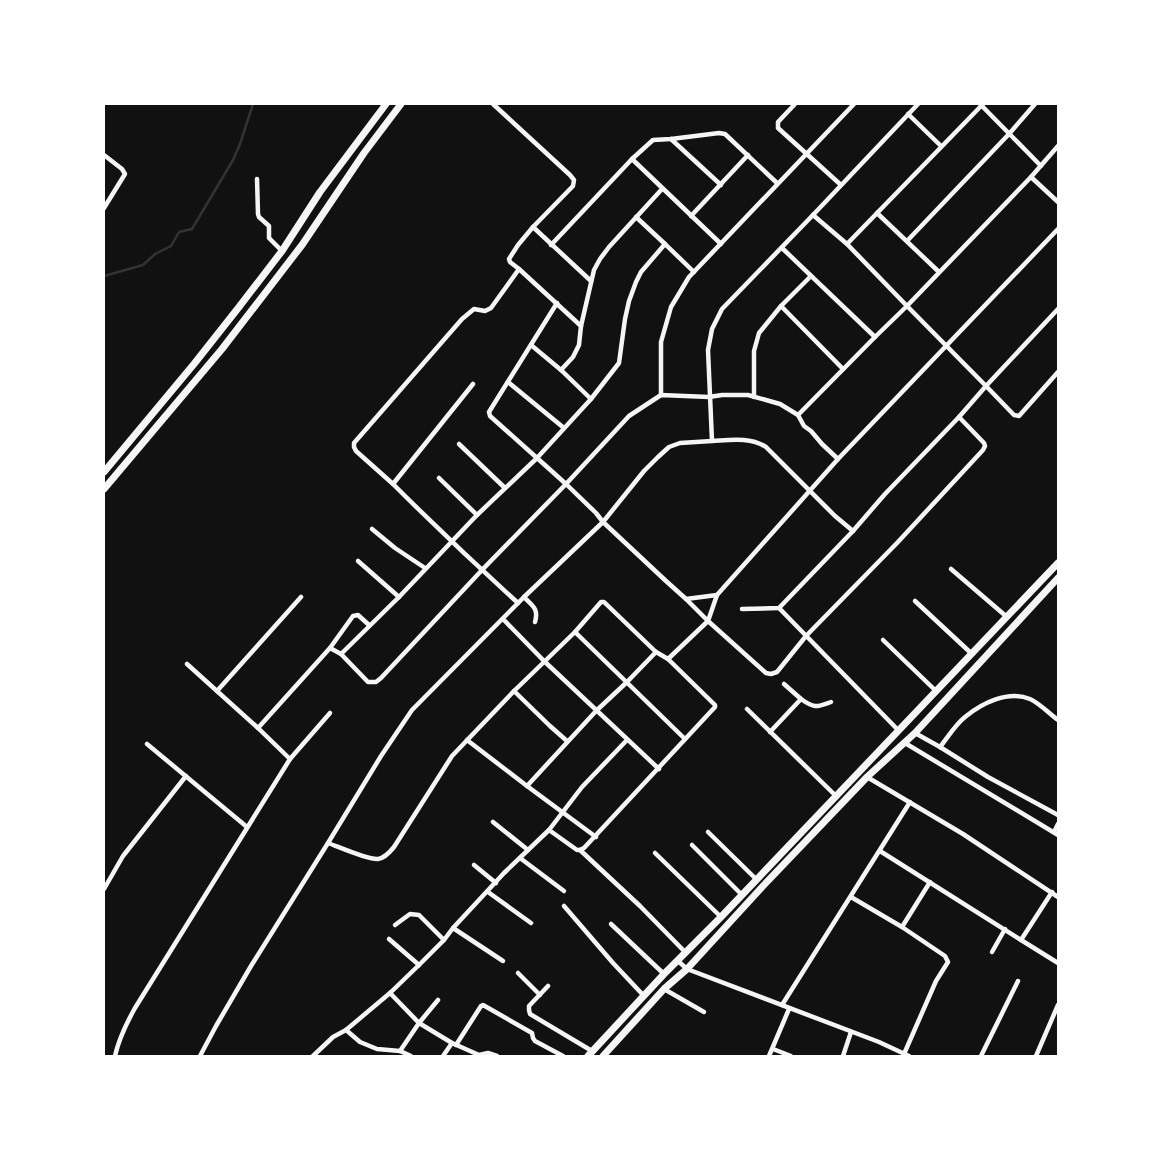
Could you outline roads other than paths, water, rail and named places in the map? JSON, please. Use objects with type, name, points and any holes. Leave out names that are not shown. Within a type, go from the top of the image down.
[{"type":"main road","points":[[104,472],[194,364],[282,251],[320,192],[386,104]]},
{"type":"main road","points":[[104,489],[222,349],[302,245],[364,153],[401,104]]},
{"type":"main road","points":[[374,120],[384,128]]},
{"type":"main road","points":[[354,146],[364,153]]},
{"type":"main road","points":[[590,1054],[664,974],[721,917],[1058,563]]},
{"type":"main road","points":[[603,1056],[664,988],[687,969],[867,777],[915,733],[1058,578]]},
{"type":"main road","points":[[806,827],[813,834]]},
{"type":"street","points":[[493,104],[574,180],[573,186],[533,227],[509,258],[510,262],[581,326]]},
{"type":"street","points":[[795,104],[778,122],[778,127],[841,185]]},
{"type":"street","points":[[661,395],[661,342],[671,307],[689,277],[854,104]]},
{"type":"street","points":[[712,441],[708,350],[712,329],[722,309],[918,104]]},
{"type":"street","points":[[847,244],[982,104],[1041,166]]},
{"type":"street","points":[[907,241],[1035,104]]},
{"type":"street","points":[[908,114],[941,146]]},
{"type":"street","points":[[551,245],[632,159],[653,140],[725,134],[777,183]]},
{"type":"street","points":[[671,139],[721,185]]},
{"type":"street","points":[[798,415],[1031,177],[1058,146]]},
{"type":"street","points":[[104,155],[122,169],[125,174],[104,208]]},
{"type":"street","points":[[691,216],[748,155]]},
{"type":"street","points":[[632,159],[720,244]]},
{"type":"street","points":[[1031,177],[1058,202]]},
{"type":"street","points":[[257,179],[259,217],[269,226],[269,238],[282,251]]},
{"type":"street","points":[[561,370],[573,357],[579,345],[581,326],[591,282],[594,270],[600,259],[662,188]]},
{"type":"street","points":[[877,213],[939,272]]},
{"type":"street","points":[[813,215],[847,244],[1014,415],[1019,416],[1058,372]]},
{"type":"street","points":[[636,217],[694,272]]},
{"type":"street","points":[[533,227],[591,282]]},
{"type":"street","points":[[668,659],[708,621],[718,595],[838,459],[1058,228]]},
{"type":"street","points":[[341,654],[477,515],[538,458],[591,399],[619,363],[625,320],[636,282],[641,272],[664,244]]},
{"type":"street","points":[[782,248],[875,337]]},
{"type":"street","points":[[518,602],[356,451],[354,443],[462,319],[474,309],[485,311],[490,308],[519,269]]},
{"type":"street","points":[[754,397],[754,351],[759,333],[781,306],[812,276]]},
{"type":"street","points":[[557,303],[489,412],[490,416],[566,484],[666,582],[766,673],[777,672],[806,636],[890,550],[983,450],[984,443],[959,417]]},
{"type":"street","points":[[781,306],[843,369]]},
{"type":"street","points":[[742,609],[779,608],[1058,309]]},
{"type":"street","points":[[531,344],[591,399]]},
{"type":"street","points":[[508,382],[564,428]]},
{"type":"street","points":[[393,484],[473,384]]},
{"type":"street","points":[[330,648],[341,654],[368,682],[376,682],[629,416],[661,395],[709,397],[748,395],[780,404],[798,415],[804,426],[838,459]]},
{"type":"street","points":[[200,1056],[251,966],[381,756],[412,710],[518,602],[603,522],[644,470],[669,447],[680,443],[712,441],[747,440],[758,442],[766,447],[852,531]]},
{"type":"street","points":[[459,444],[505,488]]},
{"type":"street","points":[[439,478],[477,515]]},
{"type":"street","points":[[372,529],[395,548],[426,568]]},
{"type":"street","points":[[358,561],[398,597]]},
{"type":"street","points":[[951,569],[1007,617]]},
{"type":"street","points":[[686,599],[718,595]]},
{"type":"street","points":[[217,691],[301,597]]},
{"type":"street","points":[[524,597],[537,613],[535,622]]},
{"type":"street","points":[[915,601],[972,654]]},
{"type":"street","points":[[328,843],[371,858],[381,858],[388,854],[394,848],[452,756],[514,691],[575,632],[601,602],[604,602],[656,652],[668,659],[715,705],[715,709],[685,739],[596,837],[580,850]]},
{"type":"street","points":[[779,608],[899,731]]},
{"type":"street","points":[[258,728],[330,648],[353,616],[358,616],[369,625]]},
{"type":"street","points":[[503,618],[544,661],[659,769]]},
{"type":"street","points":[[575,632],[685,739]]},
{"type":"street","points":[[883,640],[936,691]]},
{"type":"street","points":[[527,786],[567,741],[656,652]]},
{"type":"street","points":[[187,664],[290,759]]},
{"type":"street","points":[[784,684],[811,706],[816,707],[831,702]]},
{"type":"street","points":[[514,691],[567,741]]},
{"type":"street","points":[[940,747],[964,717],[981,706],[1001,697],[1018,696],[1032,699],[1058,720]]},
{"type":"street","points":[[770,732],[801,699]]},
{"type":"street","points":[[747,709],[836,796]]},
{"type":"street","points":[[115,1056],[124,1026],[247,827],[290,759],[330,713]]},
{"type":"street","points":[[915,733],[988,777],[1058,815]]},
{"type":"street","points":[[467,740],[596,837]]},
{"type":"street","points":[[314,1056],[333,1037],[346,1030],[419,966],[496,883],[549,830],[582,788],[627,740]]},
{"type":"street","points":[[905,743],[1056,834],[1058,824]]},
{"type":"street","points":[[147,744],[247,827]]},
{"type":"street","points":[[104,889],[123,856],[186,776]]},
{"type":"street","points":[[867,777],[963,834],[1058,896]]},
{"type":"street","points":[[782,1005],[910,802]]},
{"type":"street","points":[[493,822],[528,850]]},
{"type":"street","points":[[549,830],[580,850],[640,906],[686,953]]},
{"type":"street","points":[[708,832],[756,879]]},
{"type":"street","points":[[692,844],[742,894]]},
{"type":"street","points":[[880,851],[1058,963]]},
{"type":"street","points":[[655,853],[721,917]]},
{"type":"street","points":[[520,858],[564,892]]},
{"type":"street","points":[[474,865],[496,883]]},
{"type":"street","points":[[902,927],[930,882]]},
{"type":"street","points":[[488,892],[531,923]]},
{"type":"street","points":[[1021,940],[1052,892]]},
{"type":"street","points":[[678,961],[687,969],[879,1042],[906,1055],[936,981],[948,962],[945,956],[902,927],[851,897]]},
{"type":"street","points":[[564,906],[644,996]]},
{"type":"street","points":[[395,924],[410,914],[419,915],[444,940]]},
{"type":"street","points":[[611,924],[664,974]]},
{"type":"street","points":[[453,928],[503,961]]},
{"type":"street","points":[[992,952],[1005,929]]},
{"type":"street","points":[[389,939],[419,966]]},
{"type":"street","points":[[518,973],[540,995]]},
{"type":"street","points":[[981,1056],[1018,981]]},
{"type":"street","points":[[548,986],[529,1006],[530,1014],[590,1054]]},
{"type":"street","points":[[664,988],[704,1012]]},
{"type":"street","points":[[390,992],[419,1023],[454,1044],[479,1055],[488,1053],[494,1056]]},
{"type":"street","points":[[400,1051],[438,1000]]},
{"type":"street","points":[[443,1056],[483,1005],[532,1033],[535,1041],[563,1056]]},
{"type":"street","points":[[1036,1056],[1058,1005]]},
{"type":"street","points":[[769,1056],[790,1009]]},
{"type":"street","points":[[346,1030],[360,1042],[378,1049],[400,1051],[411,1056]]},
{"type":"street","points":[[843,1056],[852,1032]]},
{"type":"street","points":[[773,1049],[791,1056]]},
{"type":"waterway","points":[[104,276],[143,265],[155,254],[171,246],[179,232],[192,229],[233,160],[253,104]]}]
